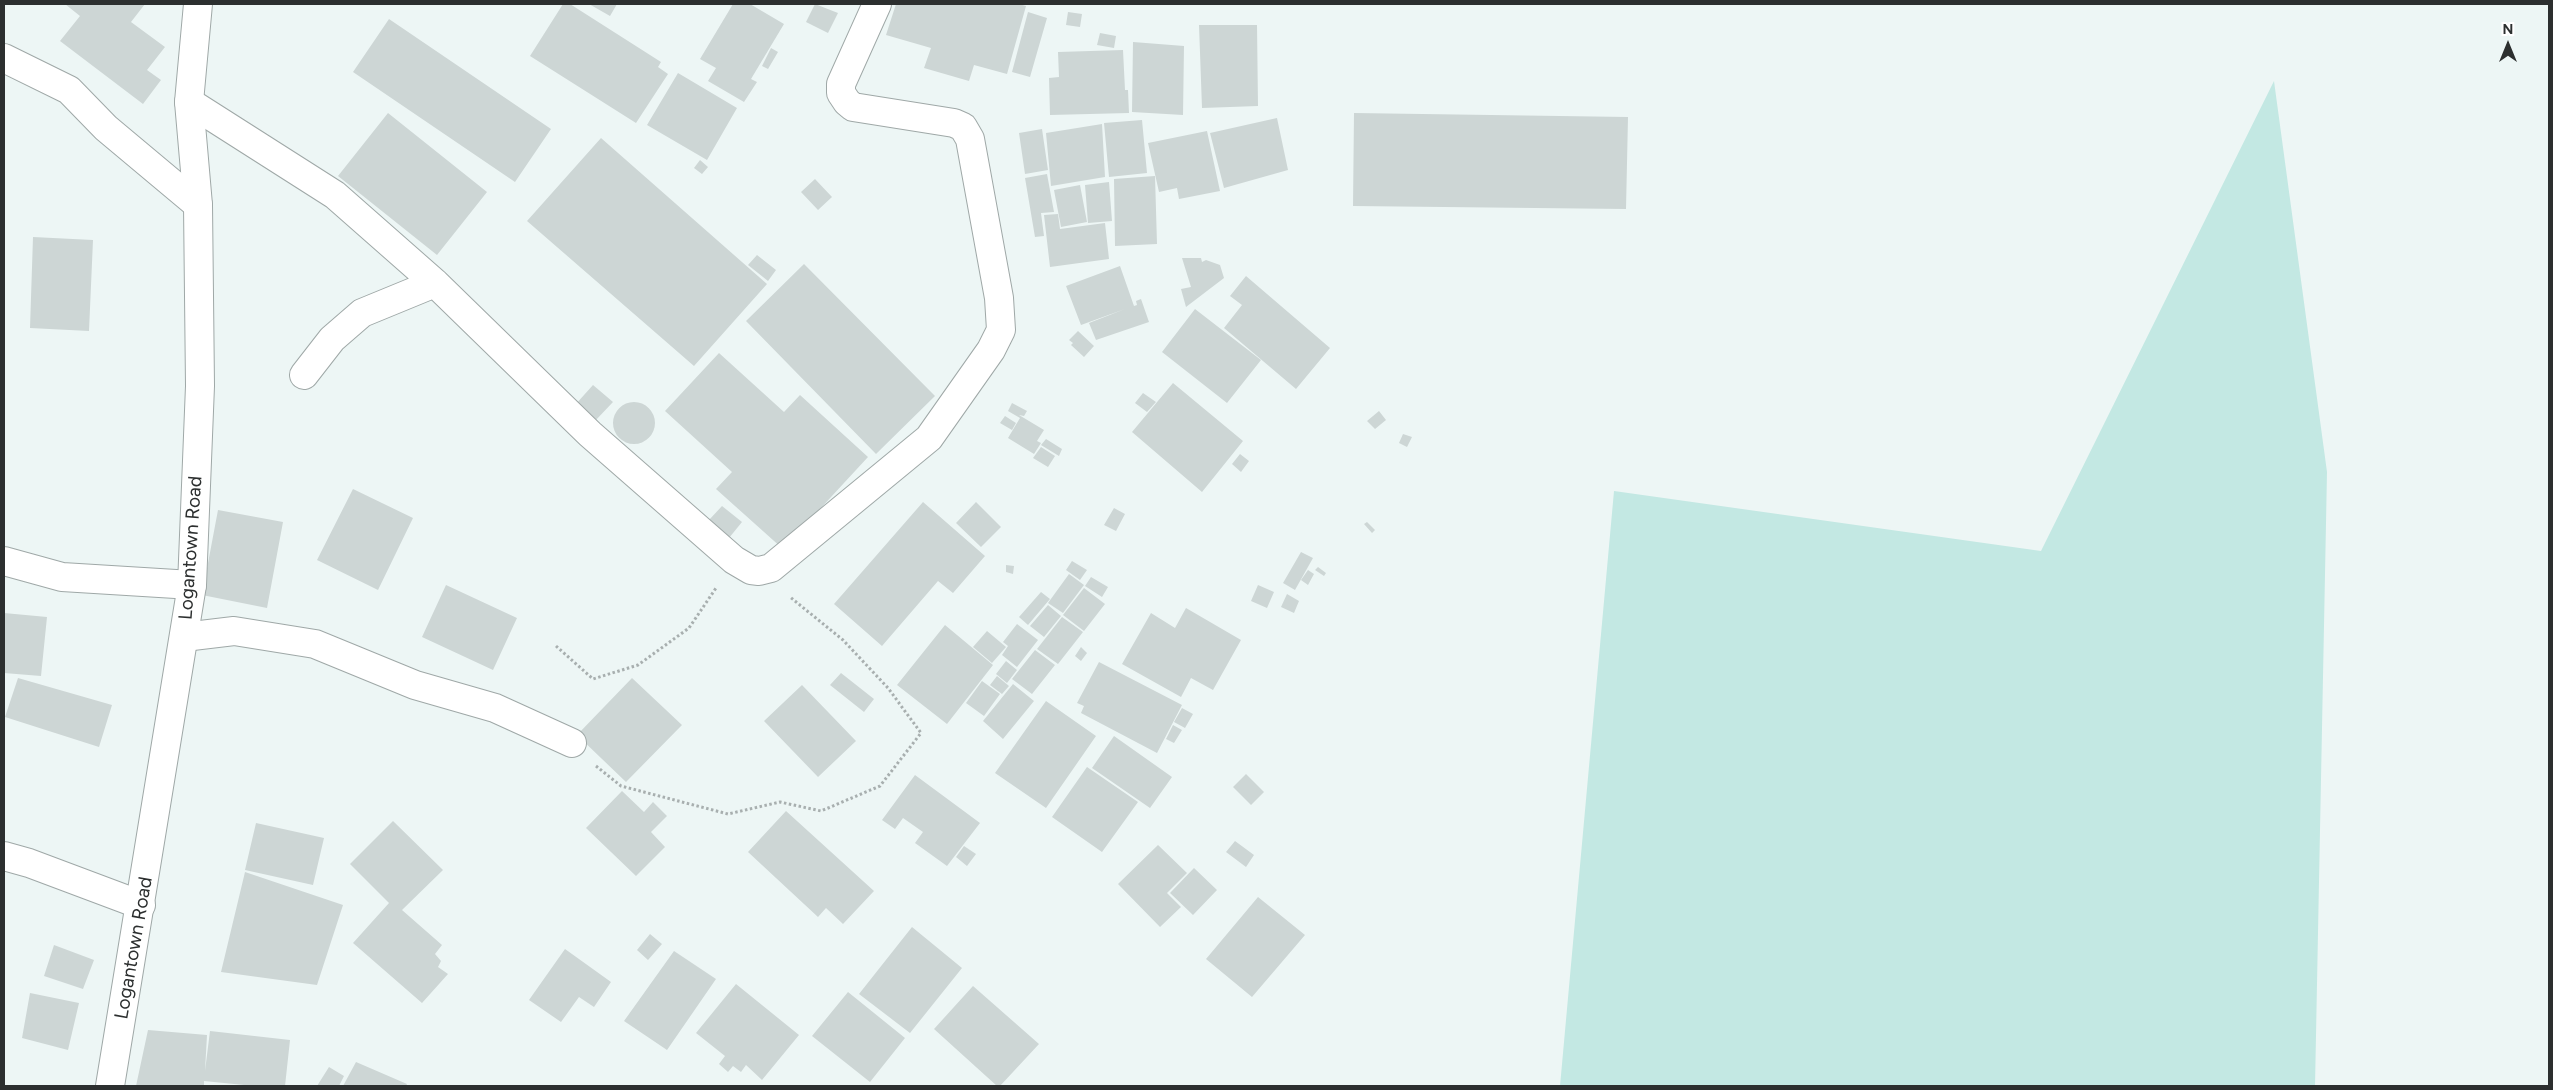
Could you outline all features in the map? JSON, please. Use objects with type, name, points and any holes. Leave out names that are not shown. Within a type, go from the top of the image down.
[{"type":"street","name":"Logantown Road","points":[[110,1086],[192,584],[200,386],[198,205],[189,102],[198,4]]},
{"type":"street","points":[[189,102],[335,195],[436,284],[590,434],[734,560],[742,566],[758,571],[771,568],[929,438],[991,350],[1001,330],[999,298],[970,139],[964,127],[954,123],[853,107],[846,102],[841,93],[841,84],[877,4]]},
{"type":"street","points":[[4,58],[69,90],[106,128],[198,205]]},
{"type":"street","points":[[304,375],[332,339],[362,313],[436,284]]},
{"type":"street","points":[[4,561],[62,578],[192,584]]},
{"type":"street","points":[[184,637],[234,631],[315,644],[415,685],[494,708],[572,743]]},
{"type":"street","points":[[4,856],[29,863],[141,905]]},
{"type":"path","points":[[556,646],[594,679],[638,665],[689,628],[734,560]]},
{"type":"path","points":[[572,743],[589,760],[621,786],[728,814],[780,802],[821,811],[880,786],[921,733],[888,688],[843,640],[758,571]]},
{"type":"shaded area","points":[[2274,81],[2327,472],[2315,1086],[1560,1086],[1614,491],[2041,551]]},
{"type":"building","points":[[65,4],[145,4],[131,22],[165,47],[147,70],[161,80],[143,104],[60,41],[80,16]]},
{"type":"building","points":[[563,4],[570,4],[661,62],[658,67],[668,74],[636,123],[530,56]]},
{"type":"building","points":[[589,4],[617,4],[610,16]]},
{"type":"building","points":[[733,4],[750,4],[784,24],[751,79],[757,82],[744,102],[708,81],[716,68],[700,59]]},
{"type":"building","points":[[815,4],[838,13],[828,33],[806,22]]},
{"type":"building","points":[[896,4],[1019,4],[1026,6],[1007,74],[974,65],[969,81],[924,68],[931,48],[886,35]]},
{"type":"building","points":[[1028,12],[1047,18],[1030,77],[1012,72]]},
{"type":"building","points":[[1068,12],[1082,14],[1080,27],[1066,25]]},
{"type":"building","points":[[389,19],[551,129],[515,182],[353,72]]},
{"type":"building","points":[[1199,25],[1257,25],[1258,106],[1202,108]]},
{"type":"building","points":[[1100,33],[1116,36],[1114,48],[1097,45]]},
{"type":"building","points":[[1133,42],[1184,46],[1183,115],[1132,112]]},
{"type":"building","points":[[771,48],[778,52],[768,69],[762,66]]},
{"type":"building","points":[[1123,50],[1125,90],[1128,90],[1129,113],[1050,115],[1049,78],[1059,77],[1058,52]]},
{"type":"building","points":[[678,73],[737,108],[707,160],[647,125]]},
{"type":"building","points":[[388,113],[487,192],[437,255],[338,176]]},
{"type":"building","points":[[1354,113],[1628,117],[1626,209],[1353,206]]},
{"type":"building","points":[[1277,118],[1288,170],[1224,188],[1210,133]]},
{"type":"building","points":[[1142,120],[1147,173],[1109,177],[1104,123]]},
{"type":"building","points":[[1102,124],[1105,177],[1051,186],[1046,133]]},
{"type":"building","points":[[1042,129],[1048,170],[1025,174],[1019,133]]},
{"type":"building","points":[[1207,131],[1220,191],[1179,199],[1177,188],[1159,192],[1148,143]]},
{"type":"building","points":[[601,138],[767,284],[694,366],[527,221]]},
{"type":"building","points":[[700,160],[708,167],[702,174],[694,168]]},
{"type":"building","points":[[1047,174],[1054,212],[1041,213],[1044,236],[1035,237],[1025,178]]},
{"type":"building","points":[[1155,176],[1157,244],[1115,246],[1114,179]]},
{"type":"building","points":[[815,179],[832,197],[818,210],[801,192]]},
{"type":"building","points":[[1109,182],[1112,221],[1088,223],[1085,185]]},
{"type":"building","points":[[1080,185],[1087,222],[1061,227],[1054,190]]},
{"type":"building","points":[[1058,214],[1060,229],[1105,223],[1109,259],[1050,267],[1044,215]]},
{"type":"building","points":[[33,237],[93,240],[89,331],[30,328]]},
{"type":"building","points":[[757,255],[776,270],[768,281],[748,265]]},
{"type":"building","points":[[1182,258],[1201,258],[1202,262],[1206,260],[1220,265],[1224,278],[1186,307],[1181,289],[1191,287]]},
{"type":"building","points":[[804,264],[935,396],[876,454],[746,321]]},
{"type":"building","points":[[1120,266],[1134,306],[1137,305],[1136,301],[1141,299],[1149,322],[1096,340],[1089,323],[1125,309],[1081,325],[1066,286]]},
{"type":"building","points":[[1246,276],[1330,348],[1296,389],[1224,328],[1242,305],[1230,296]]},
{"type":"building","points":[[1195,309],[1261,360],[1227,403],[1162,352]]},
{"type":"building","points":[[1078,331],[1094,346],[1084,357],[1071,345],[1073,343],[1069,340]]},
{"type":"building","points":[[719,353],[784,412],[800,395],[868,457],[783,549],[716,489],[732,472],[665,411]]},
{"type":"building","points":[[1173,383],[1243,441],[1202,492],[1132,432]]},
{"type":"building","points":[[593,385],[613,402],[595,421],[575,405]]},
{"type":"building","points":[[1143,393],[1156,402],[1147,412],[1135,403]]},
{"type":"building","points":[[638,402],[646,405],[652,411],[655,423],[652,435],[646,441],[630,444],[622,441],[616,435],[613,419],[616,411],[622,405]]},
{"type":"building","points":[[1012,403],[1027,411],[1024,416],[1019,415],[1044,430],[1037,441],[1041,443],[1034,454],[1008,438],[1020,418],[1008,411]]},
{"type":"building","points":[[1379,411],[1386,420],[1375,429],[1367,421]]},
{"type":"building","points":[[1005,416],[1016,423],[1012,430],[1000,423]]},
{"type":"building","points":[[1403,434],[1412,437],[1407,447],[1399,443]]},
{"type":"building","points":[[1046,439],[1062,449],[1059,456],[1041,445]]},
{"type":"building","points":[[1041,447],[1055,456],[1048,467],[1033,458]]},
{"type":"building","points":[[1240,454],[1249,461],[1241,472],[1232,464]]},
{"type":"building","points":[[353,489],[413,518],[378,590],[317,560]]},
{"type":"building","points":[[923,502],[985,556],[953,593],[938,581],[882,646],[834,604]]},
{"type":"building","points":[[976,502],[1001,527],[981,547],[956,523]]},
{"type":"building","points":[[722,506],[742,522],[729,538],[709,520]]},
{"type":"building","points":[[1114,508],[1125,514],[1116,531],[1104,525]]},
{"type":"building","points":[[218,510],[283,522],[267,608],[202,595]]},
{"type":"building","points":[[1367,522],[1375,530],[1372,533],[1364,524]]},
{"type":"building","points":[[1301,552],[1313,558],[1295,590],[1283,583]]},
{"type":"building","points":[[1072,561],[1087,570],[1080,580],[1066,570]]},
{"type":"building","points":[[1006,565],[1014,566],[1013,574],[1006,572]]},
{"type":"building","points":[[1318,567],[1326,573],[1324,576],[1315,570]]},
{"type":"building","points":[[1308,570],[1314,574],[1308,585],[1301,580]]},
{"type":"building","points":[[1069,574],[1084,585],[1063,613],[1048,603]]},
{"type":"building","points":[[1091,577],[1108,587],[1102,597],[1085,586]]},
{"type":"building","points":[[446,585],[517,618],[493,670],[422,637]]},
{"type":"building","points":[[1258,585],[1274,592],[1267,608],[1251,601]]},
{"type":"building","points":[[1084,588],[1105,604],[1084,631],[1063,615]]},
{"type":"building","points":[[1041,592],[1050,599],[1028,625],[1019,617]]},
{"type":"building","points":[[1287,594],[1299,601],[1294,613],[1281,607]]},
{"type":"building","points":[[1048,605],[1061,616],[1044,637],[1030,626]]},
{"type":"building","points":[[1186,608],[1241,640],[1213,690],[1191,678],[1181,697],[1122,664],[1151,613],[1175,628]]},
{"type":"building","points":[[4,613],[47,617],[41,676],[4,673]]},
{"type":"building","points":[[1062,617],[1083,632],[1058,664],[1037,649]]},
{"type":"building","points":[[1017,624],[1038,640],[1017,667],[1002,655],[1008,646],[1003,642]]},
{"type":"building","points":[[945,625],[993,665],[947,724],[897,685]]},
{"type":"building","points":[[987,631],[1006,647],[992,663],[973,647]]},
{"type":"building","points":[[1081,647],[1087,653],[1081,661],[1075,656]]},
{"type":"building","points":[[1035,650],[1055,665],[1032,694],[1012,679]]},
{"type":"building","points":[[1006,661],[1017,670],[1007,683],[996,674]]},
{"type":"building","points":[[1099,662],[1182,705],[1157,753],[1081,713],[1084,706],[1077,703]]},
{"type":"building","points":[[841,673],[874,699],[864,712],[830,685]]},
{"type":"building","points":[[997,676],[1009,686],[1002,694],[990,685]]},
{"type":"building","points":[[18,678],[112,705],[99,747],[5,717]]},
{"type":"building","points":[[632,678],[682,725],[626,782],[577,735]]},
{"type":"building","points":[[982,681],[1000,694],[984,716],[966,703]]},
{"type":"building","points":[[1013,684],[1034,701],[1003,739],[983,721]]},
{"type":"building","points":[[802,685],[856,741],[818,777],[764,721]]},
{"type":"building","points":[[1046,701],[1096,736],[1046,808],[995,773]]},
{"type":"building","points":[[1182,708],[1193,714],[1185,728],[1174,722]]},
{"type":"building","points":[[1173,725],[1182,730],[1174,743],[1166,739]]},
{"type":"building","points":[[1114,736],[1172,777],[1150,808],[1092,768]]},
{"type":"building","points":[[1087,767],[1138,802],[1102,852],[1052,817]]},
{"type":"building","points":[[1246,774],[1264,792],[1251,805],[1233,787]]},
{"type":"building","points":[[915,775],[980,823],[947,866],[915,843],[923,832],[903,818],[895,829],[882,820]]},
{"type":"building","points":[[622,791],[644,812],[653,802],[667,816],[651,832],[665,847],[636,876],[586,828]]},
{"type":"building","points":[[786,811],[874,891],[843,924],[826,908],[818,917],[748,852]]},
{"type":"building","points":[[393,821],[443,870],[402,910],[442,945],[435,954],[441,961],[438,967],[448,974],[422,1003],[353,943],[389,903],[350,864]]},
{"type":"building","points":[[256,823],[324,838],[313,885],[245,870]]},
{"type":"building","points":[[1235,841],[1254,855],[1246,867],[1226,852]]},
{"type":"building","points":[[1158,845],[1187,873],[1167,893],[1181,907],[1160,927],[1118,884]]},
{"type":"building","points":[[964,846],[976,854],[967,866],[956,857]]},
{"type":"building","points":[[1194,868],[1217,890],[1193,915],[1170,893]]},
{"type":"building","points":[[245,872],[343,905],[317,985],[221,972]]},
{"type":"building","points":[[1258,897],[1305,935],[1252,997],[1206,959]]},
{"type":"building","points":[[912,927],[962,968],[910,1033],[859,994]]},
{"type":"building","points":[[650,934],[662,944],[648,960],[637,950]]},
{"type":"building","points":[[54,945],[94,960],[83,989],[44,976]]},
{"type":"building","points":[[565,949],[611,982],[594,1007],[579,997],[561,1022],[529,1000]]},
{"type":"building","points":[[674,951],[716,979],[667,1050],[624,1021]]},
{"type":"building","points":[[736,984],[799,1035],[762,1080],[746,1065],[741,1072],[733,1066],[728,1072],[719,1064],[725,1056],[696,1033]]},
{"type":"building","points":[[973,986],[1039,1044],[1000,1086],[997,1086],[934,1029]]},
{"type":"building","points":[[848,992],[905,1038],[870,1082],[812,1036]]},
{"type":"building","points":[[30,993],[79,1003],[68,1050],[22,1038]]},
{"type":"building","points":[[148,1030],[207,1035],[205,1071],[210,1031],[290,1040],[285,1086],[254,1086],[204,1081],[204,1086],[136,1086]]},
{"type":"building","points":[[356,1062],[407,1084],[406,1086],[343,1086]]},
{"type":"building","points":[[329,1067],[344,1076],[339,1086],[317,1086]]}]
